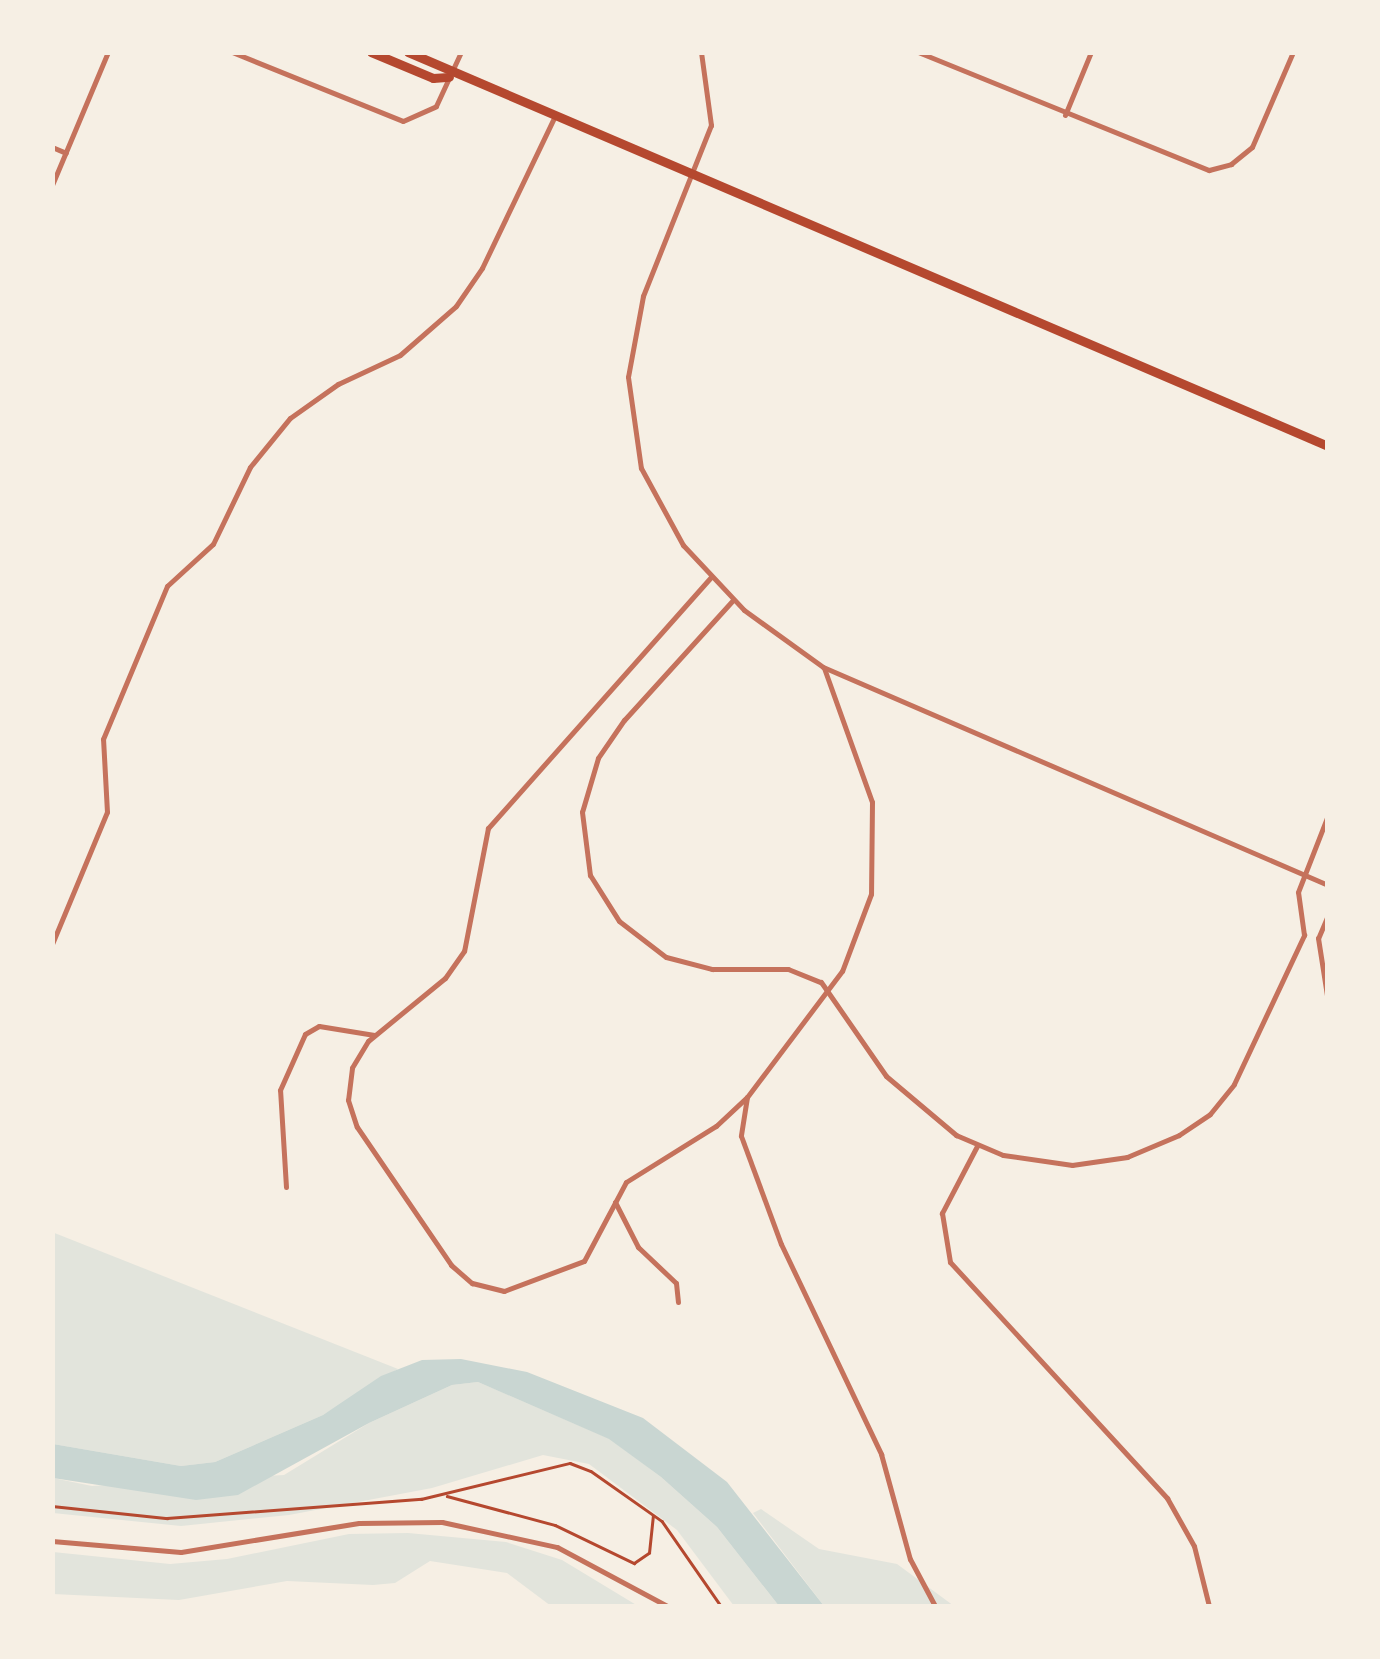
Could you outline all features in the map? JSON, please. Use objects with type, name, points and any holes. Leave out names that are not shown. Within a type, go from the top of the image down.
[{"type":"main road","points":[[371,52],[433,78],[452,76]]},
{"type":"main road","points":[[408,52],[452,76],[1328,446]]},
{"type":"street","points":[[52,185],[108,52]]},
{"type":"street","points":[[232,52],[402,120],[432,109],[461,52]]},
{"type":"street","points":[[701,52],[713,112],[693,178],[639,309],[628,396],[635,446],[652,494],[711,578],[733,600],[823,667],[1328,885]]},
{"type":"street","points":[[918,52],[1187,166],[1227,166],[1255,142],[1293,52]]},
{"type":"street","points":[[1065,115],[1091,52]]},
{"type":"street","points":[[52,944],[107,812],[103,740],[171,580],[213,544],[250,467],[290,418],[338,384],[408,350],[456,306],[482,268],[554,118]]},
{"type":"street","points":[[52,148],[66,153]]},
{"type":"street","points":[[711,578],[488,828],[464,952],[438,984],[374,1034],[349,1077],[352,1119],[464,1278],[490,1290],[513,1290],[579,1265],[594,1250],[631,1177],[708,1132],[747,1097],[829,990],[864,920],[876,848],[866,779],[823,667]]},
{"type":"street","points":[[733,600],[603,750],[583,807],[587,866],[618,921],[666,957],[712,969],[792,970],[829,990],[899,1090],[977,1146],[1025,1161],[1072,1165],[1140,1153],[1191,1128],[1234,1084],[1304,935],[1297,909],[1302,875],[1328,815]]},
{"type":"street","points":[[1328,915],[1318,938],[1328,1002]]},
{"type":"street","points":[[1304,935],[1318,938]]},
{"type":"street","points":[[286,1187],[280,1090],[306,1034],[320,1026],[374,1034]]},
{"type":"street","points":[[747,1097],[740,1136],[746,1162],[875,1440],[908,1554],[935,1606]]},
{"type":"street","points":[[977,1146],[942,1214],[950,1262],[1167,1498],[1194,1546],[1209,1606]]},
{"type":"street","points":[[615,1202],[638,1248],[676,1283],[678,1302]]},
{"type":"street","points":[[52,1541],[181,1552],[339,1526],[417,1521],[492,1529],[567,1551],[667,1606]]},
{"type":"path","points":[[52,1506],[168,1518],[447,1496],[539,1466],[570,1463],[653,1514],[721,1606]]},
{"type":"path","points":[[447,1496],[574,1532],[641,1562],[649,1553],[653,1514]]},
{"type":"path","points":[[567,1551],[574,1532]]},
{"type":"shaded area","points":[[52,1232],[398,1369],[323,1415],[215,1462],[181,1466],[53,1444]]},
{"type":"shaded area","points":[[461,1359],[527,1372],[643,1418],[727,1482],[824,1606],[779,1606],[717,1527],[661,1477],[609,1439],[478,1382],[452,1385],[369,1423],[238,1495],[196,1500],[53,1478],[53,1444],[181,1466],[215,1462],[323,1415],[381,1376],[422,1360]]},
{"type":"shaded area","points":[[478,1382],[610,1439],[661,1477],[717,1527],[779,1606],[734,1606],[677,1530],[589,1464],[543,1455],[432,1488],[289,1515],[181,1526],[53,1513],[53,1478],[92,1486],[284,1475],[369,1423],[452,1385]]},
{"type":"shaded area","points":[[761,1509],[819,1549],[897,1564],[954,1606],[824,1606],[753,1513]]},
{"type":"shaded area","points":[[408,1533],[506,1542],[562,1560],[638,1606],[551,1606],[507,1573],[430,1561],[395,1583],[373,1585],[287,1581],[179,1600],[53,1594],[53,1552],[170,1564],[227,1559],[349,1534]]}]
